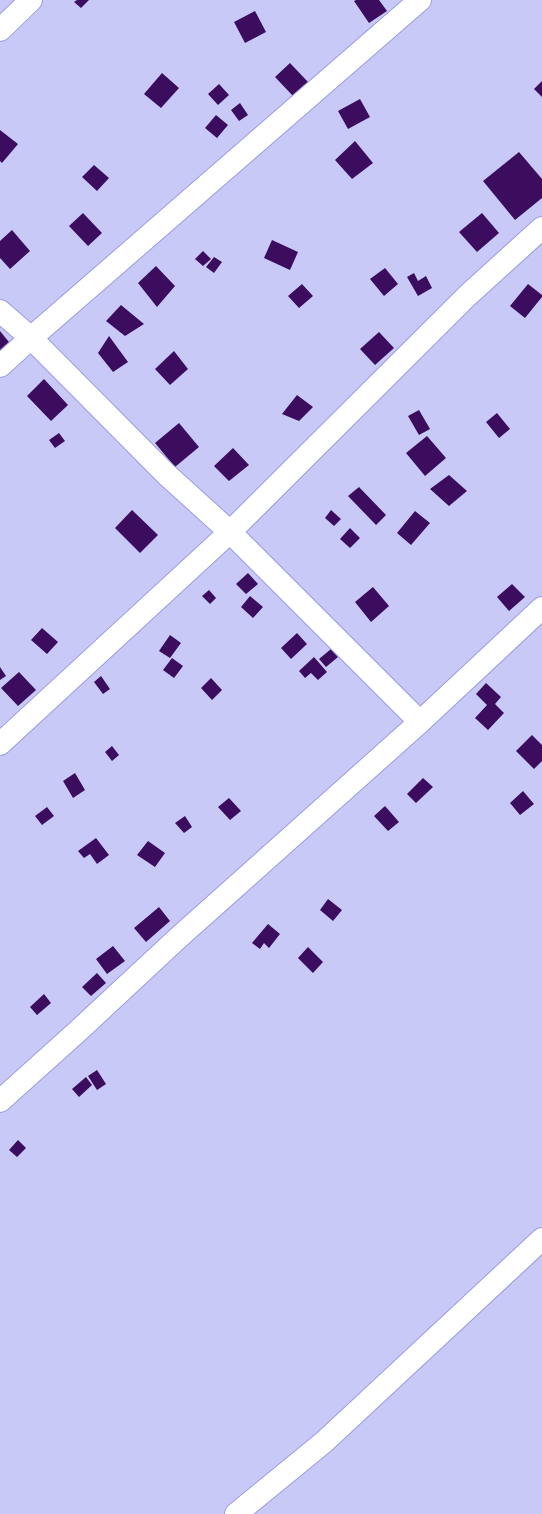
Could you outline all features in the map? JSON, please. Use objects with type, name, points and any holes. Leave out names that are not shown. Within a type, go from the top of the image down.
[{"type":"street","points":[[0,30],[32,0]]},
{"type":"street","points":[[0,366],[420,0]]},
{"type":"street","points":[[0,744],[230,532],[467,296],[542,228]]},
{"type":"street","points":[[0,311],[31,338],[166,474],[230,532],[420,722]]},
{"type":"street","points":[[0,1101],[178,938],[420,722],[542,608]]},
{"type":"street","points":[[236,1514],[324,1442],[542,1239]]},
{"type":"building","points":[[77,0],[89,0],[81,8],[74,2]]},
{"type":"building","points":[[379,0],[387,11],[369,23],[354,1]]},
{"type":"building","points":[[255,11],[266,32],[245,43],[234,22]]},
{"type":"building","points":[[290,63],[308,82],[293,96],[275,77]]},
{"type":"building","points":[[162,73],[179,88],[161,108],[144,94]]},
{"type":"building","points":[[542,81],[542,97],[534,89]]},
{"type":"building","points":[[219,84],[229,95],[218,105],[208,94]]},
{"type":"building","points":[[360,99],[370,117],[348,129],[338,111]]},
{"type":"building","points":[[240,103],[248,115],[239,121],[231,110]]},
{"type":"building","points":[[216,115],[228,125],[217,138],[205,128]]},
{"type":"building","points":[[0,130],[18,144],[2,163],[0,161]]},
{"type":"building","points":[[355,141],[373,163],[352,179],[335,160]]},
{"type":"building","points":[[519,152],[542,179],[542,198],[515,220],[483,181]]},
{"type":"building","points":[[94,165],[109,178],[97,191],[82,177]]},
{"type":"building","points":[[83,213],[102,233],[88,246],[69,226]]},
{"type":"building","points":[[482,213],[499,233],[477,252],[459,232]]},
{"type":"building","points":[[12,230],[30,251],[10,269],[0,258],[0,241]]},
{"type":"building","points":[[272,240],[298,252],[290,270],[264,258]]},
{"type":"building","points":[[203,251],[211,259],[203,266],[195,259]]},
{"type":"building","points":[[214,257],[222,262],[214,273],[206,267]]},
{"type":"building","points":[[156,266],[175,286],[157,307],[138,283]]},
{"type":"building","points":[[385,268],[398,284],[384,296],[370,279]]},
{"type":"building","points":[[414,273],[418,281],[426,276],[432,288],[418,296],[407,277]]},
{"type":"building","points":[[302,284],[313,296],[299,308],[288,296]]},
{"type":"building","points":[[528,284],[542,295],[542,297],[525,318],[510,306]]},
{"type":"building","points":[[121,305],[144,324],[125,336],[106,321]]},
{"type":"building","points":[[0,331],[13,347],[0,358]]},
{"type":"building","points":[[379,332],[394,348],[375,365],[360,349]]},
{"type":"building","points":[[109,336],[128,362],[113,372],[98,353]]},
{"type":"building","points":[[174,351],[188,369],[170,385],[155,369]]},
{"type":"building","points":[[44,379],[68,405],[51,421],[27,396]]},
{"type":"building","points":[[297,395],[313,407],[299,421],[282,414]]},
{"type":"building","points":[[419,410],[430,429],[419,435],[408,416]]},
{"type":"building","points":[[497,413],[510,429],[499,438],[486,422]]},
{"type":"building","points":[[179,423],[199,447],[175,467],[155,443]]},
{"type":"building","points":[[59,433],[65,441],[55,448],[49,440]]},
{"type":"building","points":[[427,436],[446,458],[425,476],[406,453]]},
{"type":"building","points":[[233,448],[249,465],[229,481],[214,466]]},
{"type":"building","points":[[449,475],[467,491],[449,506],[430,489]]},
{"type":"building","points":[[359,487],[386,515],[376,525],[348,496]]},
{"type":"building","points":[[132,510],[158,535],[140,553],[115,528]]},
{"type":"building","points":[[331,510],[341,519],[334,526],[325,518]]},
{"type":"building","points":[[415,511],[430,523],[411,545],[397,533]]},
{"type":"building","points":[[350,528],[360,538],[350,548],[340,539]]},
{"type":"building","points":[[248,573],[258,584],[246,594],[236,584]]},
{"type":"building","points":[[512,584],[525,597],[509,611],[497,597]]},
{"type":"building","points":[[373,587],[389,606],[371,622],[355,602]]},
{"type":"building","points":[[209,590],[216,598],[210,604],[202,596]]},
{"type":"building","points":[[250,596],[263,607],[253,618],[241,607]]},
{"type":"building","points":[[42,628],[58,642],[47,654],[31,640]]},
{"type":"building","points":[[297,633],[307,644],[291,659],[281,648]]},
{"type":"building","points":[[170,635],[181,643],[170,658],[159,651]]},
{"type":"building","points":[[331,649],[338,657],[326,667],[319,659]]},
{"type":"building","points":[[314,657],[327,672],[318,680],[311,673],[305,678],[299,671]]},
{"type":"building","points":[[172,658],[183,666],[174,678],[163,670]]},
{"type":"building","points":[[0,667],[6,676],[0,680]]},
{"type":"building","points":[[19,672],[36,690],[18,706],[1,688]]},
{"type":"building","points":[[101,676],[110,689],[103,694],[94,682]]},
{"type":"building","points":[[211,678],[222,690],[212,700],[201,688]]},
{"type":"building","points":[[486,683],[501,697],[495,704],[504,713],[488,730],[475,718],[487,705],[476,694]]},
{"type":"building","points":[[532,735],[542,745],[542,761],[534,769],[516,751]]},
{"type":"building","points":[[112,746],[119,755],[112,761],[105,752]]},
{"type":"building","points":[[75,773],[85,790],[73,798],[63,781]]},
{"type":"building","points":[[423,778],[433,787],[416,803],[407,794]]},
{"type":"building","points":[[523,791],[534,804],[520,815],[510,803]]},
{"type":"building","points":[[229,798],[241,811],[230,820],[218,807]]},
{"type":"building","points":[[385,806],[399,822],[388,831],[374,816]]},
{"type":"building","points":[[47,807],[54,816],[42,825],[35,816]]},
{"type":"building","points":[[185,816],[192,827],[184,833],[175,823]]},
{"type":"building","points":[[96,838],[109,855],[97,864],[90,854],[84,858],[78,851]]},
{"type":"building","points":[[148,841],[165,853],[155,867],[137,855]]},
{"type":"building","points":[[328,899],[342,910],[333,921],[320,910]]},
{"type":"building","points":[[159,907],[170,921],[146,942],[134,928]]},
{"type":"building","points":[[268,924],[280,934],[269,948],[264,943],[260,949],[252,943]]},
{"type":"building","points":[[113,946],[125,961],[107,974],[96,959]]},
{"type":"building","points":[[308,947],[323,962],[313,973],[298,958]]},
{"type":"building","points":[[97,973],[106,983],[91,996],[82,987]]},
{"type":"building","points":[[44,994],[51,1003],[37,1015],[30,1007]]},
{"type":"building","points":[[97,1070],[106,1084],[97,1090],[88,1076]]},
{"type":"building","points":[[86,1077],[92,1085],[79,1097],[72,1089]]},
{"type":"building","points":[[18,1140],[26,1148],[17,1157],[9,1150]]}]
